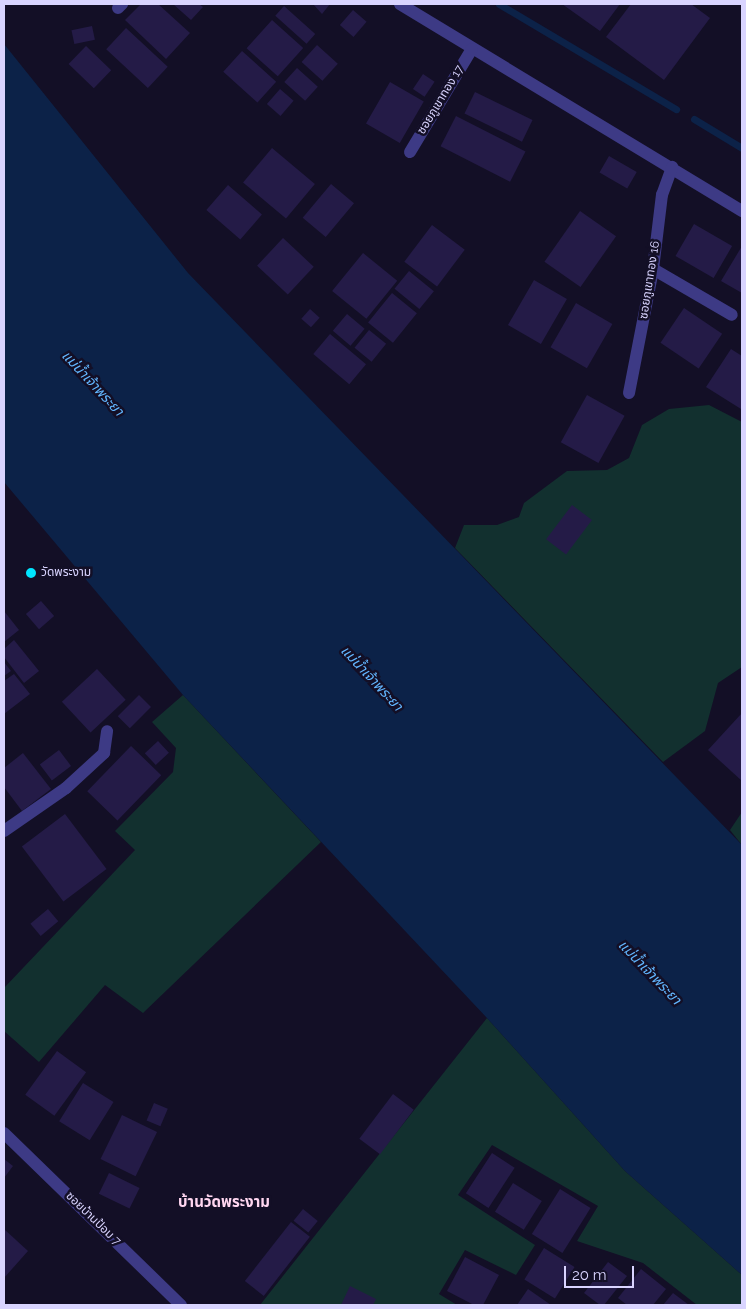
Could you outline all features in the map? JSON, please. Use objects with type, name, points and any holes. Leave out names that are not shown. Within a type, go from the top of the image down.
[{"type":"street","points":[[400,4],[742,211]]},
{"type":"street","name":"ซอยภูเขาทอง 17","points":[[410,152],[472,49]]},
{"type":"street","name":"ซอยภูเขาทอง 16","points":[[629,393],[653,268],[662,195],[672,167]]},
{"type":"street","points":[[653,268],[732,315]]},
{"type":"street","points":[[4,831],[66,788],[104,754],[107,731]]},
{"type":"street","name":"ซอยบ้านป้อม 7","points":[[4,1133],[181,1305]]},
{"type":"green space","points":[[709,405],[742,422],[742,667],[718,683],[705,731],[663,762],[455,548],[464,525],[497,525],[519,517],[524,503],[567,471],[607,470],[629,458],[642,425],[669,409]]},
{"type":"green space","points":[[183,695],[321,842],[143,1013],[105,985],[39,1062],[4,1031],[4,988],[135,850],[115,831],[173,772],[176,748],[152,722]]},
{"type":"green space","points":[[742,812],[742,845],[730,830]]},
{"type":"green space","points":[[487,1018],[625,1171],[742,1275],[742,1305],[697,1305],[643,1263],[577,1241],[598,1206],[492,1145],[458,1195],[535,1245],[516,1275],[465,1250],[439,1294],[457,1305],[260,1305]]},
{"type":"water","name":"แม่น้ำเจ้าพระยา","points":[[4,44],[188,273],[742,845],[742,1275],[625,1171],[487,1018],[183,695],[4,482]]},
{"type":"building","points":[[141,4],[158,4],[190,33],[166,59],[125,20]]},
{"type":"building","points":[[173,4],[199,4],[203,7],[191,20]]},
{"type":"building","points":[[313,4],[330,4],[322,14]]},
{"type":"building","points":[[562,4],[620,4],[600,31]]},
{"type":"building","points":[[631,4],[691,4],[710,18],[664,80],[606,37]]},
{"type":"building","points":[[284,6],[315,34],[307,44],[275,16]]},
{"type":"building","points":[[353,10],[367,22],[353,37],[340,25]]},
{"type":"building","points":[[272,20],[303,48],[278,76],[247,48]]},
{"type":"building","points":[[92,26],[95,40],[74,44],[71,30]]},
{"type":"building","points":[[126,28],[168,67],[148,88],[106,49]]},
{"type":"building","points":[[317,45],[338,64],[322,81],[302,62]]},
{"type":"building","points":[[86,46],[111,70],[94,88],[69,64]]},
{"type":"building","points":[[242,51],[276,82],[257,103],[223,72]]},
{"type":"building","points":[[297,68],[318,87],[305,101],[284,82]]},
{"type":"building","points":[[423,74],[435,82],[425,97],[413,89]]},
{"type":"building","points":[[390,82],[424,102],[400,143],[366,124]]},
{"type":"building","points":[[280,89],[294,101],[280,116],[267,104]]},
{"type":"building","points":[[475,92],[533,120],[522,142],[464,114]]},
{"type":"building","points":[[456,116],[525,151],[510,182],[441,146]]},
{"type":"building","points":[[272,148],[315,184],[286,218],[243,182]]},
{"type":"building","points":[[609,156],[637,172],[627,188],[600,172]]},
{"type":"building","points":[[331,184],[354,203],[326,237],[303,218]]},
{"type":"building","points":[[228,185],[262,215],[240,239],[206,210]]},
{"type":"building","points":[[580,211],[616,236],[580,287],[544,262]]},
{"type":"building","points":[[694,224],[732,246],[714,278],[676,256]]},
{"type":"building","points":[[432,225],[465,250],[437,286],[404,262]]},
{"type":"building","points":[[283,238],[314,267],[288,294],[257,266]]},
{"type":"building","points":[[742,246],[742,293],[721,281]]},
{"type":"building","points":[[363,253],[397,281],[366,319],[332,291]]},
{"type":"building","points":[[409,271],[434,291],[419,309],[395,289]]},
{"type":"building","points":[[534,280],[567,299],[541,344],[508,325]]},
{"type":"building","points":[[392,293],[417,313],[393,343],[368,323]]},
{"type":"building","points":[[576,303],[612,324],[587,368],[550,347]]},
{"type":"building","points":[[684,308],[722,334],[699,369],[661,343]]},
{"type":"building","points":[[310,309],[320,318],[311,327],[301,319]]},
{"type":"building","points":[[347,314],[365,329],[350,346],[333,331]]},
{"type":"building","points":[[369,330],[386,344],[372,362],[355,348]]},
{"type":"building","points":[[330,334],[366,364],[349,384],[313,354]]},
{"type":"building","points":[[731,349],[742,356],[741,409],[706,387]]},
{"type":"building","points":[[587,395],[625,416],[598,463],[561,442]]},
{"type":"building","points":[[572,505],[592,520],[566,554],[546,539]]},
{"type":"building","points":[[41,601],[54,616],[39,629],[26,614]]},
{"type":"building","points":[[4,611],[19,630],[4,642]]},
{"type":"building","points":[[14,640],[39,671],[24,683],[4,657],[4,649]]},
{"type":"building","points":[[4,662],[11,671],[4,676]]},
{"type":"building","points":[[97,669],[126,700],[91,732],[62,702]]},
{"type":"building","points":[[14,674],[30,694],[4,714],[4,681]]},
{"type":"building","points":[[139,695],[151,707],[130,728],[118,716]]},
{"type":"building","points":[[742,713],[742,781],[708,750]]},
{"type":"building","points":[[158,741],[169,753],[156,765],[145,753]]},
{"type":"building","points":[[131,746],[161,775],[117,820],[87,791]]},
{"type":"building","points":[[59,750],[71,766],[52,780],[40,764]]},
{"type":"building","points":[[23,753],[51,789],[22,811],[4,787],[4,768]]},
{"type":"building","points":[[65,814],[107,869],[63,902],[22,846]]},
{"type":"building","points":[[48,909],[58,921],[41,936],[30,924]]},
{"type":"building","points":[[57,1051],[86,1072],[54,1116],[25,1095]]},
{"type":"building","points":[[83,1083],[114,1102],[90,1140],[59,1121]]},
{"type":"building","points":[[393,1094],[414,1110],[380,1154],[359,1139]]},
{"type":"building","points":[[154,1103],[168,1109],[160,1126],[147,1120]]},
{"type":"building","points":[[122,1115],[157,1132],[136,1176],[101,1159]]},
{"type":"building","points":[[492,1153],[515,1168],[489,1208],[466,1193]]},
{"type":"building","points":[[4,1159],[13,1166],[4,1178]]},
{"type":"building","points":[[109,1173],[140,1188],[129,1209],[99,1194]]},
{"type":"building","points":[[513,1183],[542,1201],[524,1230],[495,1212]]},
{"type":"building","points":[[560,1189],[591,1208],[562,1253],[532,1234]]},
{"type":"building","points":[[303,1209],[318,1221],[308,1233],[294,1221]]},
{"type":"building","points":[[291,1222],[310,1237],[264,1296],[245,1281]]},
{"type":"building","points":[[4,1229],[28,1251],[4,1278]]},
{"type":"building","points":[[544,1248],[575,1267],[555,1298],[524,1279]]},
{"type":"building","points":[[465,1257],[499,1275],[483,1305],[474,1305],[447,1291]]},
{"type":"building","points":[[608,1262],[627,1276],[604,1305],[600,1305],[584,1293]]},
{"type":"building","points":[[641,1269],[666,1289],[653,1305],[627,1305],[618,1298]]},
{"type":"building","points":[[350,1286],[376,1299],[373,1305],[341,1305]]},
{"type":"building","points":[[528,1289],[551,1305],[517,1305]]},
{"type":"building","points":[[673,1293],[689,1305],[663,1305]]},
{"type":"waterway","points":[[499,4],[676,109]]},
{"type":"waterway","points":[[694,119],[742,148]]},
{"type":"place","name":"วัดพระงาม","points":[[31,573]]},
{"type":"district","name":"บ้านวัดพระงาม","points":[[224,1203]]}]
